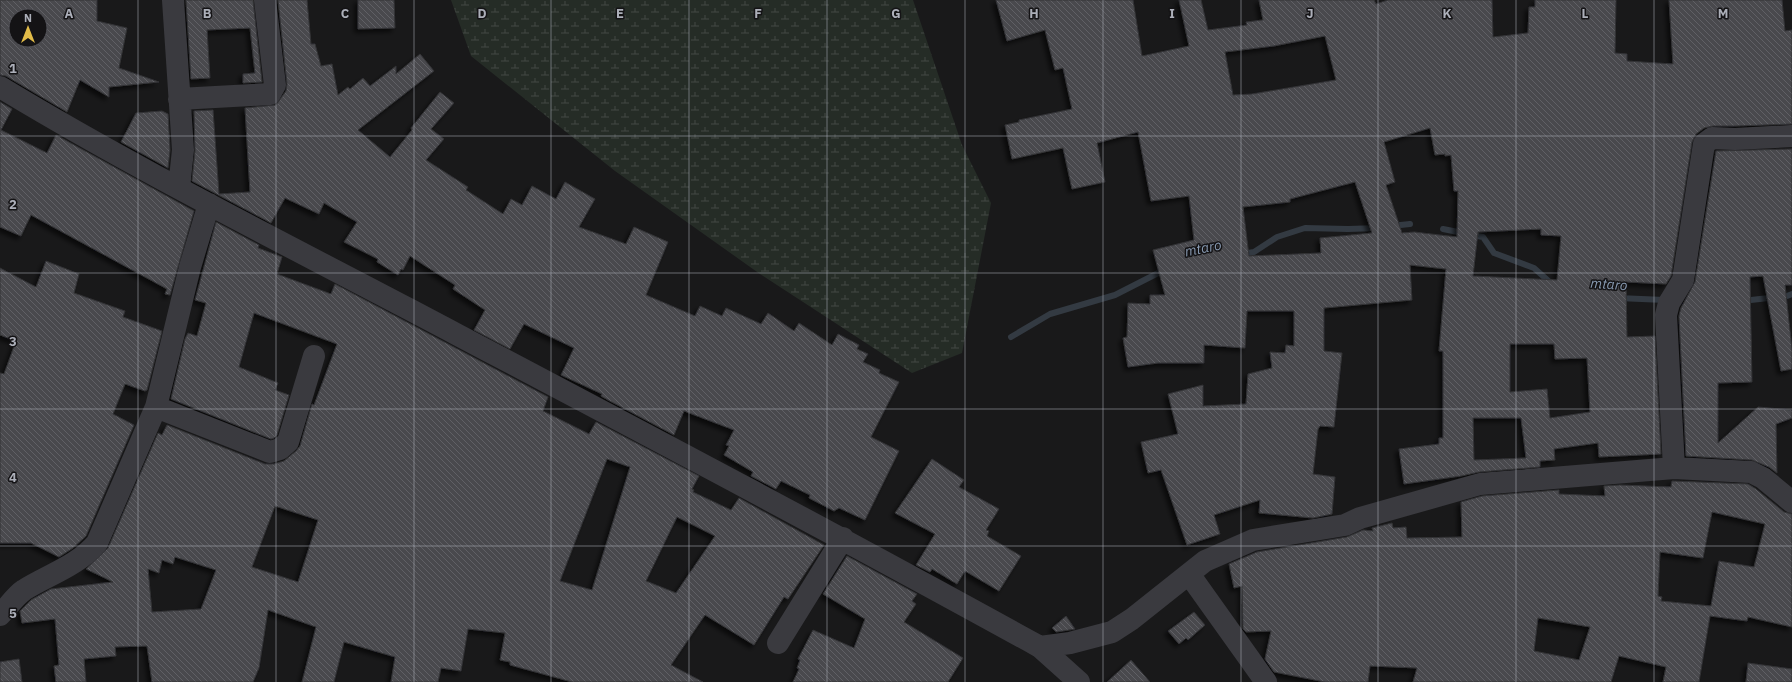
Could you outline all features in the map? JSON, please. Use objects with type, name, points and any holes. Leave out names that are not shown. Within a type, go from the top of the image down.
[{"type":"street","points":[[173,0],[182,150],[179,188]]},
{"type":"street","points":[[179,99],[270,94],[273,91],[275,85],[265,0]]},
{"type":"street","points":[[0,87],[37,110],[179,188],[843,538],[1040,647],[1078,682]]},
{"type":"street","points":[[1674,468],[1666,315],[1672,298],[1683,280],[1704,144],[1712,138],[1735,139],[1792,136]]},
{"type":"street","points":[[0,614],[23,591],[75,563],[87,554],[97,542],[156,407],[190,267],[209,204]]},
{"type":"street","points":[[156,407],[270,452],[280,449],[288,442],[314,356]]},
{"type":"street","points":[[1040,647],[1070,642],[1112,632],[1132,619],[1205,561],[1253,540],[1345,525],[1360,518],[1480,484],[1674,468],[1750,472],[1763,478],[1792,502]]},
{"type":"street","points":[[778,642],[843,538]]},
{"type":"street","points":[[1189,574],[1266,682]]},
{"type":"green space","points":[[451,0],[913,0],[962,145],[991,203],[962,353],[912,373],[760,274],[615,171],[471,56]]},
{"type":"building","points":[[0,0],[97,0],[97,21],[127,28],[119,68],[159,82],[109,87],[109,97],[80,80],[67,112],[6,76],[0,75]]},
{"type":"building","points":[[186,0],[253,0],[262,82],[243,83],[243,74],[255,73],[250,28],[207,30],[210,78],[191,79]]},
{"type":"building","points":[[278,0],[307,0],[311,44],[315,44],[321,66],[332,64],[338,95],[348,87],[350,89],[363,78],[370,86],[396,66],[396,74],[420,54],[434,71],[358,130],[390,157],[440,92],[454,103],[431,129],[444,139],[426,160],[468,187],[466,190],[503,214],[511,199],[522,205],[532,186],[556,199],[565,182],[595,199],[579,227],[626,244],[634,227],[668,242],[646,295],[695,316],[700,306],[722,316],[726,308],[761,324],[768,313],[794,331],[799,323],[832,345],[838,334],[859,345],[857,349],[868,354],[863,362],[880,370],[879,373],[899,382],[871,437],[899,451],[865,520],[839,508],[834,511],[809,498],[810,495],[781,481],[776,489],[751,476],[753,472],[724,455],[729,446],[726,445],[734,430],[684,411],[674,435],[608,400],[601,396],[602,394],[561,375],[574,348],[524,324],[510,349],[474,330],[485,310],[453,289],[455,285],[410,256],[403,270],[401,269],[398,275],[377,262],[378,259],[344,242],[357,222],[324,203],[319,214],[285,198],[271,223],[192,181],[195,151],[194,111],[213,110],[219,194],[250,192],[245,108],[276,105],[286,91],[287,84]]},
{"type":"building","points":[[358,0],[394,0],[395,28],[358,29]]},
{"type":"building","points":[[996,0],[1133,0],[1142,56],[1189,46],[1179,0],[1201,0],[1208,30],[1247,25],[1246,22],[1263,20],[1259,0],[1374,0],[1376,4],[1388,0],[1492,0],[1493,37],[1528,33],[1529,7],[1535,7],[1535,0],[1616,0],[1615,53],[1627,54],[1627,61],[1673,64],[1669,0],[1782,0],[1785,31],[1792,30],[1792,124],[1713,126],[1704,128],[1696,134],[1692,142],[1671,276],[1666,284],[1626,282],[1627,337],[1655,336],[1661,454],[1599,457],[1598,443],[1554,449],[1555,460],[1540,461],[1540,467],[1479,472],[1404,484],[1399,449],[1439,444],[1439,438],[1443,438],[1443,351],[1439,351],[1446,269],[1410,265],[1412,300],[1324,308],[1324,351],[1342,353],[1334,427],[1320,426],[1318,429],[1313,474],[1335,477],[1332,514],[1313,518],[1259,513],[1260,500],[1214,515],[1220,534],[1187,545],[1161,470],[1148,473],[1141,442],[1178,434],[1168,394],[1203,385],[1203,406],[1246,404],[1248,374],[1272,368],[1270,352],[1285,353],[1286,345],[1294,346],[1294,311],[1247,311],[1245,348],[1204,345],[1204,363],[1158,363],[1128,367],[1123,338],[1127,337],[1128,303],[1150,304],[1150,295],[1165,295],[1153,250],[1194,240],[1189,196],[1151,201],[1138,132],[1097,143],[1105,182],[1072,189],[1063,148],[1012,159],[1005,125],[1019,122],[1019,120],[1072,109],[1063,68],[1055,70],[1045,30],[1007,41]],"holes":[[[1325,36],[1336,80],[1252,94],[1233,95],[1225,52],[1274,46]],[[1430,128],[1435,155],[1451,155],[1454,191],[1458,191],[1457,237],[1414,232],[1402,233],[1386,185],[1395,182],[1384,142]],[[1355,182],[1372,233],[1320,238],[1321,253],[1249,256],[1243,207],[1290,202],[1290,199]],[[1541,229],[1541,235],[1561,236],[1557,280],[1473,276],[1478,232]],[[1510,344],[1554,344],[1555,359],[1587,358],[1590,412],[1550,418],[1547,389],[1510,392]],[[1473,418],[1521,418],[1526,458],[1474,460]]]},
{"type":"building","points":[[0,102],[12,109],[1,130],[47,153],[56,135],[194,211],[170,295],[165,294],[167,289],[31,215],[21,236],[0,227]]},
{"type":"building","points":[[162,111],[168,114],[170,150],[168,168],[121,142],[136,113]]},
{"type":"building","points":[[1792,149],[1792,285],[1785,285],[1792,349],[1792,369],[1781,371],[1763,276],[1750,277],[1752,382],[1718,383],[1718,443],[1758,407],[1792,410],[1792,418],[1776,424],[1777,473],[1769,467],[1752,460],[1686,456],[1679,316],[1681,308],[1695,282],[1716,151]]},
{"type":"building","points":[[216,222],[259,245],[258,248],[282,257],[277,274],[331,294],[335,284],[548,397],[543,411],[589,434],[596,422],[699,476],[692,489],[694,490],[693,492],[731,510],[739,498],[824,545],[788,599],[784,597],[754,645],[705,615],[671,665],[703,682],[572,682],[510,665],[510,662],[500,660],[505,633],[468,629],[461,671],[441,668],[438,682],[391,682],[395,657],[344,642],[334,682],[302,682],[316,627],[268,610],[259,668],[253,682],[152,682],[147,646],[115,647],[116,656],[84,659],[86,682],[56,682],[54,666],[59,665],[55,619],[22,623],[20,611],[31,600],[51,589],[113,582],[86,569],[108,548],[158,433],[162,435],[167,425],[265,464],[274,464],[284,461],[300,446],[312,404],[314,405],[337,344],[254,313],[239,367],[278,383],[275,390],[289,395],[277,435],[271,439],[171,399],[185,339],[188,333],[197,336],[206,303],[195,300]],"holes":[[[607,459],[630,467],[592,590],[560,581]],[[275,506],[318,520],[298,582],[252,567]],[[677,517],[715,536],[676,593],[646,581]],[[175,557],[216,570],[201,609],[152,612],[148,569],[159,573],[162,560],[173,564]]]},
{"type":"building","points":[[46,261],[79,274],[74,293],[125,311],[123,317],[162,331],[147,390],[145,391],[125,384],[113,414],[134,425],[86,536],[73,548],[59,557],[31,543],[0,543],[0,373],[4,374],[16,341],[0,335],[0,268],[36,287]]},
{"type":"building","points":[[932,459],[964,480],[959,487],[999,509],[986,530],[989,531],[987,536],[1021,556],[999,591],[965,571],[957,584],[932,569],[930,572],[916,565],[935,534],[895,513]]},
{"type":"building","points":[[1672,481],[1748,484],[1784,512],[1792,514],[1792,627],[1748,617],[1747,621],[1710,616],[1699,682],[1663,682],[1666,667],[1619,656],[1611,682],[1413,682],[1417,668],[1370,666],[1368,682],[1325,682],[1274,672],[1265,659],[1271,631],[1246,632],[1243,629],[1242,586],[1234,588],[1229,564],[1257,552],[1347,537],[1363,530],[1373,531],[1372,528],[1392,523],[1393,528],[1406,527],[1407,538],[1462,537],[1461,502],[1482,496],[1559,490],[1559,494],[1605,496],[1604,486],[1620,485],[1671,487]],"holes":[[[1712,512],[1765,524],[1754,567],[1719,561],[1711,606],[1661,601],[1662,597],[1658,596],[1660,552],[1703,558]],[[1538,618],[1590,627],[1579,660],[1534,651]]]},
{"type":"building","points":[[847,556],[917,594],[912,601],[916,604],[904,622],[963,658],[948,682],[793,682],[799,669],[797,668],[800,660],[798,659],[813,630],[854,648],[865,619],[823,594]]},
{"type":"building","points":[[1194,612],[1205,625],[1188,640],[1186,638],[1179,644],[1168,631]]},
{"type":"building","points":[[1066,616],[1075,629],[1056,632],[1052,628]]},
{"type":"building","points":[[19,659],[22,682],[0,682],[0,662]]},
{"type":"building","points":[[1131,660],[1150,682],[1107,682]]},
{"type":"building","points":[[1748,663],[1792,669],[1792,682],[1746,682]]},
{"type":"waterway","name":"mtaro","points":[[1391,226],[1410,224]]},
{"type":"waterway","name":"mtaro","points":[[1242,254],[1254,252],[1277,237],[1305,228],[1378,228]]},
{"type":"waterway","name":"mtaro","points":[[1443,229],[1483,237],[1494,253],[1534,268],[1553,285]]},
{"type":"waterway","name":"mtaro","points":[[1011,337],[1050,314],[1115,295],[1166,269]]},
{"type":"waterway","name":"mtaro","points":[[1742,301],[1787,296],[1792,294]]},
{"type":"waterway","name":"mtaro","points":[[1618,298],[1665,300]]}]
